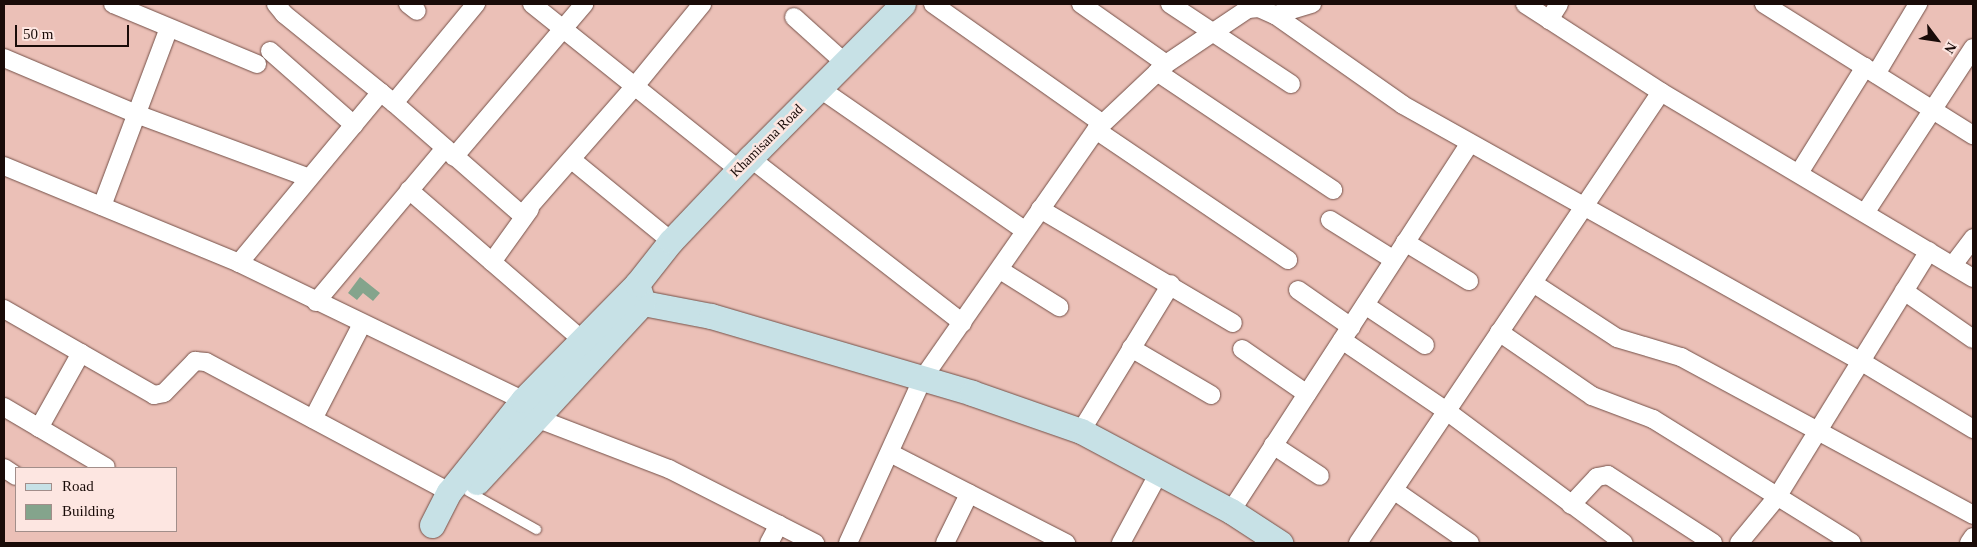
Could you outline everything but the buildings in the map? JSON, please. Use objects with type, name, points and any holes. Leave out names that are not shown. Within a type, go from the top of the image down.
[{"type":"street","points":[[113,4],[257,64]]},
{"type":"street","points":[[276,4],[284,14],[387,98],[518,213],[525,214],[635,86],[702,4]]},
{"type":"street","points":[[239,262],[354,125],[387,98],[476,4]]},
{"type":"street","points":[[532,4],[635,86],[963,323]]},
{"type":"street","points":[[316,302],[409,190],[450,153],[564,29],[584,4]]},
{"type":"street","name":"Khamisana Road","points":[[640,294],[671,241],[744,163],[903,4]]},
{"type":"street","points":[[933,4],[1099,127],[1288,260]]},
{"type":"street","points":[[1081,4],[1161,68],[1333,190]]},
{"type":"street","points":[[1170,4],[1210,33],[1291,84]]},
{"type":"street","points":[[1275,15],[1312,4]]},
{"type":"street","points":[[1525,4],[1661,92],[1973,278]]},
{"type":"street","points":[[1549,20],[1559,4]]},
{"type":"street","points":[[1764,4],[1934,108],[1973,135]]},
{"type":"street","points":[[1799,173],[1918,4]]},
{"type":"street","points":[[848,543],[924,378],[1000,270],[1024,230],[1099,127],[1161,68],[1210,33],[1256,6],[1275,15],[1385,93],[1469,144],[1584,205],[1862,362],[1973,429]]},
{"type":"street","points":[[794,17],[845,63]]},
{"type":"street","points":[[102,206],[139,115],[169,28]]},
{"type":"street","points":[[1865,213],[1973,48]]},
{"type":"street","points":[[270,51],[354,125]]},
{"type":"street","points":[[4,58],[139,115],[309,178]]},
{"type":"street","points":[[819,88],[1024,230]]},
{"type":"street","points":[[1358,543],[1395,491],[1499,332],[1661,92]]},
{"type":"street","points":[[1231,511],[1469,144]]},
{"type":"street","points":[[572,160],[671,241]]},
{"type":"street","points":[[4,166],[239,262],[530,409],[669,469],[814,543]]},
{"type":"street","points":[[409,190],[580,339]]},
{"type":"street","points":[[492,262],[530,209]]},
{"type":"street","points":[[1040,209],[1171,284],[1233,324]]},
{"type":"street","points":[[1330,220],[1394,260]]},
{"type":"street","points":[[1953,265],[1973,238]]},
{"type":"street","points":[[1405,242],[1469,282]]},
{"type":"street","points":[[1739,543],[1777,497],[1929,251]]},
{"type":"street","points":[[1000,270],[1059,308]]},
{"type":"street","points":[[1533,283],[1617,338],[1681,357],[1973,515]]},
{"type":"street","points":[[1081,431],[1171,284]]},
{"type":"street","points":[[1298,290],[1346,333],[1571,505],[1601,537],[1624,543]]},
{"type":"street","points":[[1904,291],[1973,339]]},
{"type":"street","points":[[530,409],[580,339],[640,294]]},
{"type":"street","points":[[640,294],[924,378],[1081,431],[1160,471],[1231,511],[1280,543]]},
{"type":"street","points":[[426,534],[530,409],[640,294]]},
{"type":"street","points":[[1365,305],[1425,345]]},
{"type":"street","points":[[4,309],[159,396],[195,361],[206,362],[313,419],[459,492]]},
{"type":"street","points":[[313,419],[362,324]]},
{"type":"street","points":[[1499,332],[1592,396],[1653,419],[1852,543]]},
{"type":"street","points":[[1131,348],[1211,395]]},
{"type":"street","points":[[1242,349],[1307,394]]},
{"type":"street","points":[[39,428],[81,353]]},
{"type":"street","points":[[4,407],[106,467]]},
{"type":"street","points":[[1273,445],[1320,476]]},
{"type":"street","points":[[890,453],[1066,543]]},
{"type":"street","points":[[4,468],[15,475]]},
{"type":"street","points":[[1121,543],[1160,471]]},
{"type":"street","points":[[1571,505],[1597,477],[1608,475],[1713,543]]},
{"type":"street","points":[[1395,491],[1470,543]]},
{"type":"street","points":[[945,543],[969,494]]},
{"type":"street","points":[[769,543],[778,524]]},
{"type":"street","points":[[1969,543],[1973,537]]},
{"type":"lane","points":[[459,492],[536,529]]}]
